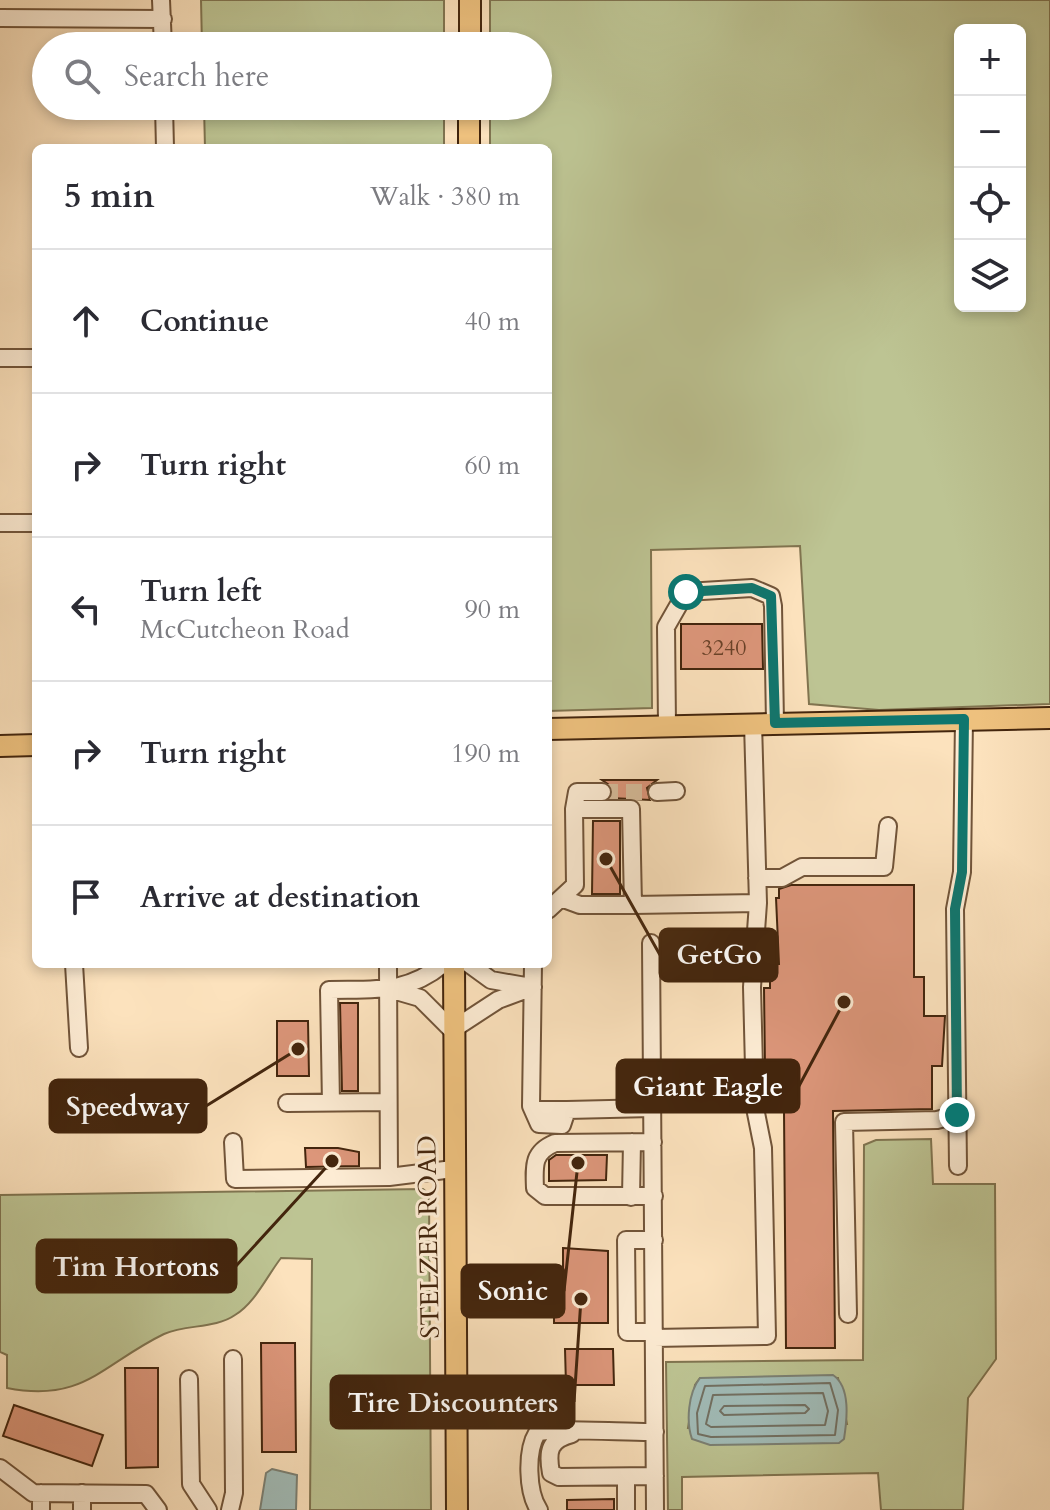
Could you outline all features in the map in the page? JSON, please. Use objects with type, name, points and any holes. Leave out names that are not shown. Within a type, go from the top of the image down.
[{"type":"main road","points":[[470,0],[470,32]]},
{"type":"main road","points":[[469,120],[469,144]]},
{"type":"main road","points":[[552,729],[1050,718]]},
{"type":"main road","points":[[0,746],[32,745]]},
{"type":"main road","name":"STELZER ROAD","points":[[454,968],[457,1510]]},
{"type":"street","points":[[161,0],[163,32]]},
{"type":"street","points":[[0,18],[163,19]]},
{"type":"street","points":[[164,120],[165,144]]},
{"type":"street","points":[[0,358],[32,358]]},
{"type":"street","points":[[0,523],[32,523]]},
{"type":"street","points":[[667,725],[666,627],[673,610],[686,592],[752,588],[771,596],[773,606],[775,723]]},
{"type":"street","points":[[958,1166],[955,909],[962,872],[964,719]]},
{"type":"street","points":[[654,1240],[626,1240],[627,1332],[767,1336],[763,1148],[755,1108],[752,987],[758,903],[753,723]]},
{"type":"street","points":[[657,792],[676,791]]},
{"type":"street","points":[[552,906],[575,885],[574,809],[577,792],[602,792]]},
{"type":"street","points":[[574,809],[631,809],[633,905]]},
{"type":"street","points":[[757,878],[782,878],[802,867],[884,867],[888,826]]},
{"type":"street","points":[[561,898],[580,905],[758,903]]},
{"type":"street","points":[[651,943],[655,1510]]},
{"type":"street","points":[[74,968],[79,1048]]},
{"type":"street","points":[[388,968],[389,1177]]},
{"type":"street","points":[[331,1103],[329,990],[388,989],[423,980],[438,968]]},
{"type":"street","points":[[474,968],[491,980],[533,987]]},
{"type":"street","points":[[533,968],[533,1110],[539,1124],[562,1125],[567,1110],[652,1108]]},
{"type":"street","points":[[388,989],[420,998],[452,1030],[498,1000],[533,987]]},
{"type":"street","points":[[287,1103],[388,1102]]},
{"type":"street","points":[[848,1314],[844,1122],[937,1120],[957,1115]]},
{"type":"street","points":[[233,1142],[235,1179],[389,1177],[453,1169]]},
{"type":"street","points":[[631,1197],[632,1142]]},
{"type":"street","points":[[653,1142],[555,1143],[543,1148],[535,1158],[534,1175],[535,1188],[545,1196],[654,1196]]},
{"type":"street","points":[[230,1510],[234,1493],[233,1359]]},
{"type":"street","points":[[189,1379],[191,1484],[208,1510]]},
{"type":"street","points":[[539,1510],[532,1496],[530,1444],[537,1433],[560,1428],[577,1433]]},
{"type":"street","points":[[551,1473],[550,1446],[556,1438],[577,1433],[655,1432]]},
{"type":"street","points":[[1,1471],[41,1501],[82,1502],[146,1494],[158,1510]]},
{"type":"street","points":[[531,1474],[551,1473],[559,1477],[655,1476]]},
{"type":"street","points":[[626,1477],[626,1510]]},
{"type":"green space","points":[[201,0],[444,0],[444,32],[202,32]]},
{"type":"green space","points":[[490,0],[1050,0],[1050,704],[879,710],[809,704],[800,546],[651,550],[652,708],[552,711],[552,144],[490,144],[490,120],[552,120],[552,32],[490,32]]},
{"type":"green space","points":[[204,120],[444,120],[444,144],[205,144]]},
{"type":"green space","points":[[931,1139],[933,1184],[995,1184],[996,1359],[968,1398],[963,1510],[881,1510],[878,1473],[682,1477],[682,1510],[668,1510],[666,1362],[863,1360],[864,1145],[876,1140]],"holes":[[[700,1378],[838,1378],[847,1424],[688,1428],[695,1385]]]},
{"type":"green space","points":[[423,1189],[429,1194],[431,1510],[310,1510],[312,1259],[281,1258],[255,1296],[235,1315],[219,1322],[164,1334],[91,1378],[55,1390],[7,1388],[7,1355],[0,1352],[0,1195]]},
{"type":"water","points":[[833,1375],[843,1387],[846,1404],[844,1439],[839,1443],[710,1445],[692,1439],[689,1408],[700,1378]]},
{"type":"water","points":[[272,1469],[297,1475],[296,1510],[260,1510],[266,1473]]},
{"type":"building","points":[[681,624],[762,624],[763,669],[681,669]]},
{"type":"building","points":[[602,780],[657,780],[647,788],[650,800],[611,798],[612,787]]},
{"type":"building","points":[[593,821],[620,821],[620,894],[592,894]]},
{"type":"building","points":[[791,885],[914,885],[914,977],[924,977],[924,1016],[945,1016],[942,1066],[932,1066],[932,1109],[833,1111],[835,1348],[786,1348],[784,1111],[780,1111],[780,1095],[770,1095],[770,1069],[765,1069],[764,988],[770,988],[770,964],[779,964],[776,898],[779,898],[779,889]]},
{"type":"building","points":[[340,1003],[358,1003],[358,1091],[342,1091]]},
{"type":"building","points":[[277,1021],[308,1021],[309,1076],[277,1076]]},
{"type":"building","points":[[305,1148],[338,1148],[359,1152],[359,1166],[306,1167]]},
{"type":"building","points":[[556,1155],[607,1155],[606,1180],[549,1181],[549,1160]]},
{"type":"building","points":[[563,1248],[608,1251],[608,1323],[554,1323],[554,1275],[563,1269]]},
{"type":"building","points":[[261,1343],[295,1343],[296,1452],[262,1452]]},
{"type":"building","points":[[565,1349],[613,1349],[614,1385],[566,1385]]},
{"type":"building","points":[[125,1368],[158,1368],[158,1467],[126,1468]]},
{"type":"building","points":[[14,1405],[103,1435],[92,1466],[3,1436]]},
{"type":"building","points":[[614,1499],[614,1510],[567,1510],[567,1500]]},
{"type":"tunnel","points":[[602,792],[657,792]]},
{"type":"place","name":"GetGo","points":[[606,859]]},
{"type":"place","name":"Giant Eagle","points":[[844,1002]]},
{"type":"place","name":"Speedway","points":[[298,1049]]},
{"type":"place","name":"Tim Hortons","points":[[332,1161]]},
{"type":"place","name":"Sonic","points":[[578,1163]]},
{"type":"place","name":"Tire Discounters","points":[[581,1299]]},
{"type":"route","points":[[686,592],[752,588],[771,596],[775,723],[964,719],[962,872],[955,909],[957,1115]]}]
